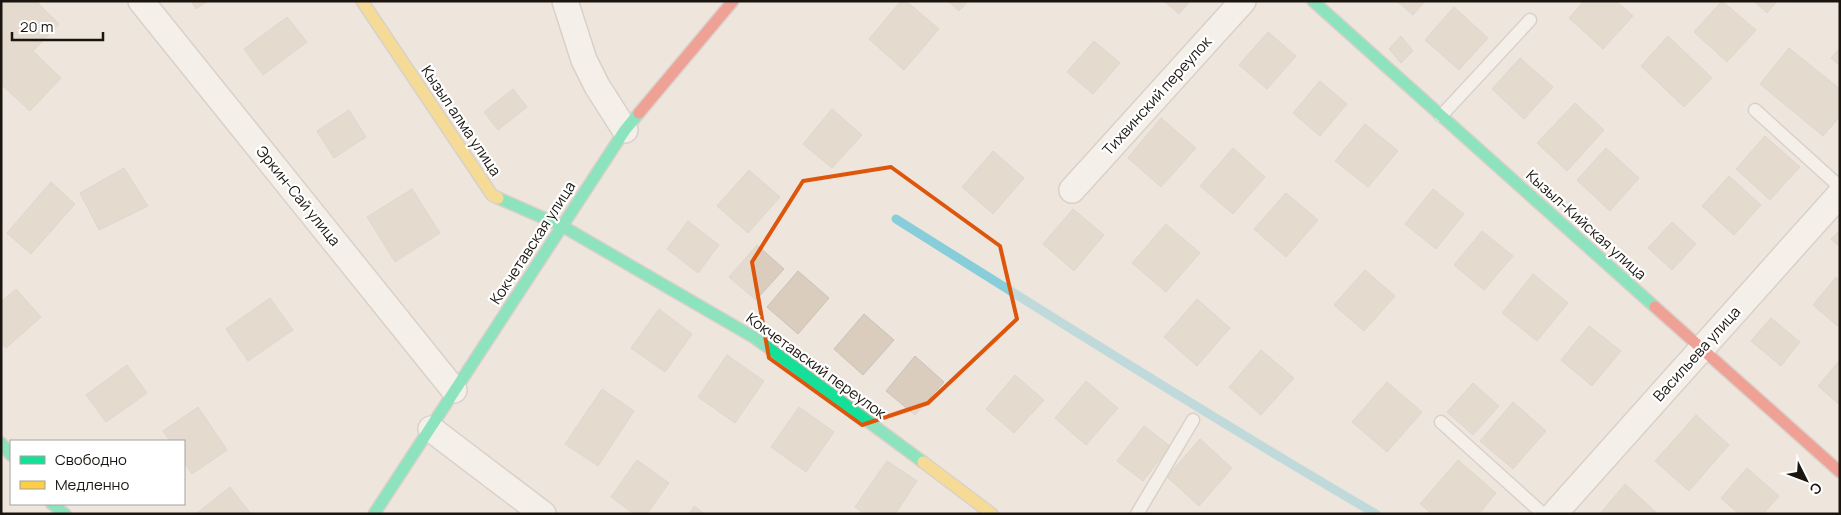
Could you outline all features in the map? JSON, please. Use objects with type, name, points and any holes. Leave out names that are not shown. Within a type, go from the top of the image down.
[{"type":"street","name":"Эркин-Сай улица","points":[[141,1],[454,390]]},
{"type":"street","name":"Кызыл алма улица","points":[[362,1],[492,195],[562,226]]},
{"type":"street","points":[[565,1],[584,60],[597,86],[625,130]]},
{"type":"street","name":"Кокчетавская улица","points":[[374,514],[625,130],[733,1]]},
{"type":"street","name":"Тихвинский переулок","points":[[1072,190],[1243,1]]},
{"type":"street","name":"Кызыл-Кийская улица","points":[[1313,1],[1840,472]]},
{"type":"street","name":"Васильева улица","points":[[1554,514],[1840,194]]},
{"type":"street","name":"Кокчетавский переулок","points":[[562,226],[755,338],[992,514]]},
{"type":"street","points":[[431,429],[543,514]]},
{"type":"street","points":[[1,443],[10,454]]},
{"type":"street","points":[[53,505],[65,514]]},
{"type":"lane","points":[[1441,116],[1530,20]]},
{"type":"lane","points":[[1755,110],[1840,187]]},
{"type":"lane","points":[[1137,514],[1193,420]]},
{"type":"lane","points":[[1441,422],[1543,514]]},
{"type":"highlighted area","points":[[891,167],[1000,246],[1017,319],[928,403],[862,425],[769,358],[752,262],[803,181]]},
{"type":"building","points":[[1,1],[36,1],[59,24],[33,51],[61,78],[30,111],[1,84]]},
{"type":"building","points":[[191,1],[208,1],[196,9]]},
{"type":"building","points":[[901,1],[906,1],[939,29],[904,70],[869,39]]},
{"type":"building","points":[[948,1],[968,1],[959,11]]},
{"type":"building","points":[[1164,1],[1190,1],[1179,14]]},
{"type":"building","points":[[1397,1],[1425,1],[1413,15]]},
{"type":"building","points":[[1584,1],[1616,1],[1633,16],[1603,49],[1569,18]]},
{"type":"building","points":[[1722,1],[1756,30],[1727,62],[1694,32]]},
{"type":"building","points":[[1754,1],[1777,1],[1767,13]]},
{"type":"building","points":[[1454,7],[1488,38],[1459,70],[1425,40]]},
{"type":"building","points":[[287,17],[307,42],[263,75],[244,49]]},
{"type":"building","points":[[1268,32],[1296,56],[1267,89],[1239,65]]},
{"type":"building","points":[[1401,36],[1413,51],[1401,63],[1389,49]]},
{"type":"building","points":[[1668,36],[1712,78],[1684,107],[1641,66]]},
{"type":"building","points":[[1094,41],[1120,63],[1093,94],[1067,72]]},
{"type":"building","points":[[1789,48],[1840,89],[1840,116],[1823,136],[1760,84]]},
{"type":"building","points":[[1840,48],[1840,66],[1831,58]]},
{"type":"building","points":[[1520,58],[1553,87],[1524,119],[1492,89]]},
{"type":"building","points":[[1320,81],[1347,104],[1320,136],[1293,113]]},
{"type":"building","points":[[513,89],[527,107],[498,130],[484,112]]},
{"type":"building","points":[[1575,103],[1604,130],[1567,171],[1537,143]]},
{"type":"building","points":[[832,109],[862,135],[832,168],[803,144]]},
{"type":"building","points":[[349,110],[366,137],[334,158],[317,131]]},
{"type":"building","points":[[1161,118],[1196,148],[1161,187],[1128,158]]},
{"type":"building","points":[[1365,124],[1398,151],[1368,187],[1335,161]]},
{"type":"building","points":[[1765,136],[1800,167],[1770,200],[1736,169]]},
{"type":"building","points":[[1233,148],[1265,177],[1233,214],[1200,186]]},
{"type":"building","points":[[1606,148],[1639,178],[1610,211],[1577,180]]},
{"type":"building","points":[[993,151],[1024,178],[993,214],[962,187]]},
{"type":"building","points":[[124,168],[148,206],[99,230],[80,193]]},
{"type":"building","points":[[749,170],[780,197],[748,233],[717,206]]},
{"type":"building","points":[[1729,176],[1761,205],[1734,235],[1702,206]]},
{"type":"building","points":[[51,182],[75,204],[31,254],[7,233]]},
{"type":"building","points":[[412,189],[440,233],[395,262],[367,217]]},
{"type":"building","points":[[1433,189],[1464,214],[1436,249],[1405,224]]},
{"type":"building","points":[[1286,193],[1318,220],[1286,257],[1254,229]]},
{"type":"building","points":[[1073,209],[1104,235],[1074,271],[1043,244]]},
{"type":"building","points":[[688,221],[719,245],[698,273],[667,249]]},
{"type":"building","points":[[1672,222],[1696,244],[1672,270],[1648,248]]},
{"type":"building","points":[[1166,224],[1200,253],[1166,292],[1132,263]]},
{"type":"building","points":[[1840,230],[1840,247],[1831,239]]},
{"type":"building","points":[[1482,231],[1513,256],[1484,290],[1454,265]]},
{"type":"building","points":[[757,245],[784,269],[756,300],[729,277]]},
{"type":"building","points":[[1365,270],[1395,296],[1364,331],[1334,305]]},
{"type":"building","points":[[798,271],[829,298],[798,334],[767,307]]},
{"type":"building","points":[[1533,274],[1568,303],[1537,341],[1502,313]]},
{"type":"building","points":[[1836,277],[1840,280],[1840,328],[1813,305]]},
{"type":"building","points":[[16,289],[41,317],[6,348],[1,342],[1,302]]},
{"type":"building","points":[[270,298],[293,330],[248,361],[226,329]]},
{"type":"building","points":[[1197,299],[1230,328],[1197,366],[1164,337]]},
{"type":"building","points":[[659,309],[692,334],[665,372],[631,348]]},
{"type":"building","points":[[864,314],[894,340],[863,375],[834,349]]},
{"type":"building","points":[[1771,318],[1800,342],[1781,366],[1751,341]]},
{"type":"building","points":[[1589,326],[1621,351],[1592,386],[1561,360]]},
{"type":"building","points":[[1261,350],[1294,378],[1261,415],[1229,387]]},
{"type":"building","points":[[727,355],[764,381],[735,423],[698,397]]},
{"type":"building","points":[[915,356],[944,382],[915,415],[886,391]]},
{"type":"building","points":[[1840,360],[1840,405],[1818,386]]},
{"type":"building","points":[[127,365],[147,393],[106,422],[86,395]]},
{"type":"building","points":[[1015,375],[1044,400],[1014,433],[986,409]]},
{"type":"building","points":[[1086,381],[1118,408],[1086,445],[1055,418]]},
{"type":"building","points":[[1387,382],[1422,412],[1387,452],[1352,422]]},
{"type":"building","points":[[1473,383],[1499,406],[1473,435],[1447,412]]},
{"type":"building","points":[[602,389],[634,411],[598,466],[565,444]]},
{"type":"building","points":[[1513,402],[1546,431],[1513,469],[1480,441]]},
{"type":"building","points":[[198,407],[227,450],[192,474],[185,464],[185,440],[169,440],[163,431]]},
{"type":"building","points":[[799,407],[834,432],[806,472],[771,447]]},
{"type":"building","points":[[1696,415],[1729,445],[1689,491],[1655,461]]},
{"type":"building","points":[[1144,426],[1170,446],[1143,481],[1117,461]]},
{"type":"building","points":[[1200,439],[1232,468],[1199,506],[1167,477]]},
{"type":"building","points":[[637,460],[669,483],[647,514],[634,514],[611,497]]},
{"type":"building","points":[[1458,460],[1496,493],[1479,514],[1432,514],[1420,504]]},
{"type":"building","points":[[887,461],[917,481],[895,514],[865,514],[855,507]]},
{"type":"building","points":[[1747,468],[1779,496],[1763,514],[1739,514],[1721,498]]},
{"type":"building","points":[[1625,484],[1658,514],[1600,514]]},
{"type":"building","points":[[230,487],[251,514],[196,514]]},
{"type":"building","points":[[694,506],[705,514],[689,514]]},
{"type":"waterway","points":[[896,219],[1195,405],[1376,514]]},
{"type":"traffic: fast","points":[[1313,1],[1655,307]]},
{"type":"traffic: fast","points":[[374,514],[625,130],[639,113]]},
{"type":"traffic: fast","points":[[498,198],[562,226],[755,338],[923,462]]},
{"type":"traffic: fast","points":[[1,443],[10,454]]},
{"type":"traffic: fast","points":[[53,505],[65,514]]},
{"type":"traffic: slow","points":[[362,1],[492,195],[498,198]]},
{"type":"traffic: slow","points":[[923,462],[992,514]]},
{"type":"traffic: jam","points":[[639,113],[733,1]]},
{"type":"traffic: jam","points":[[1655,307],[1840,472]]}]
